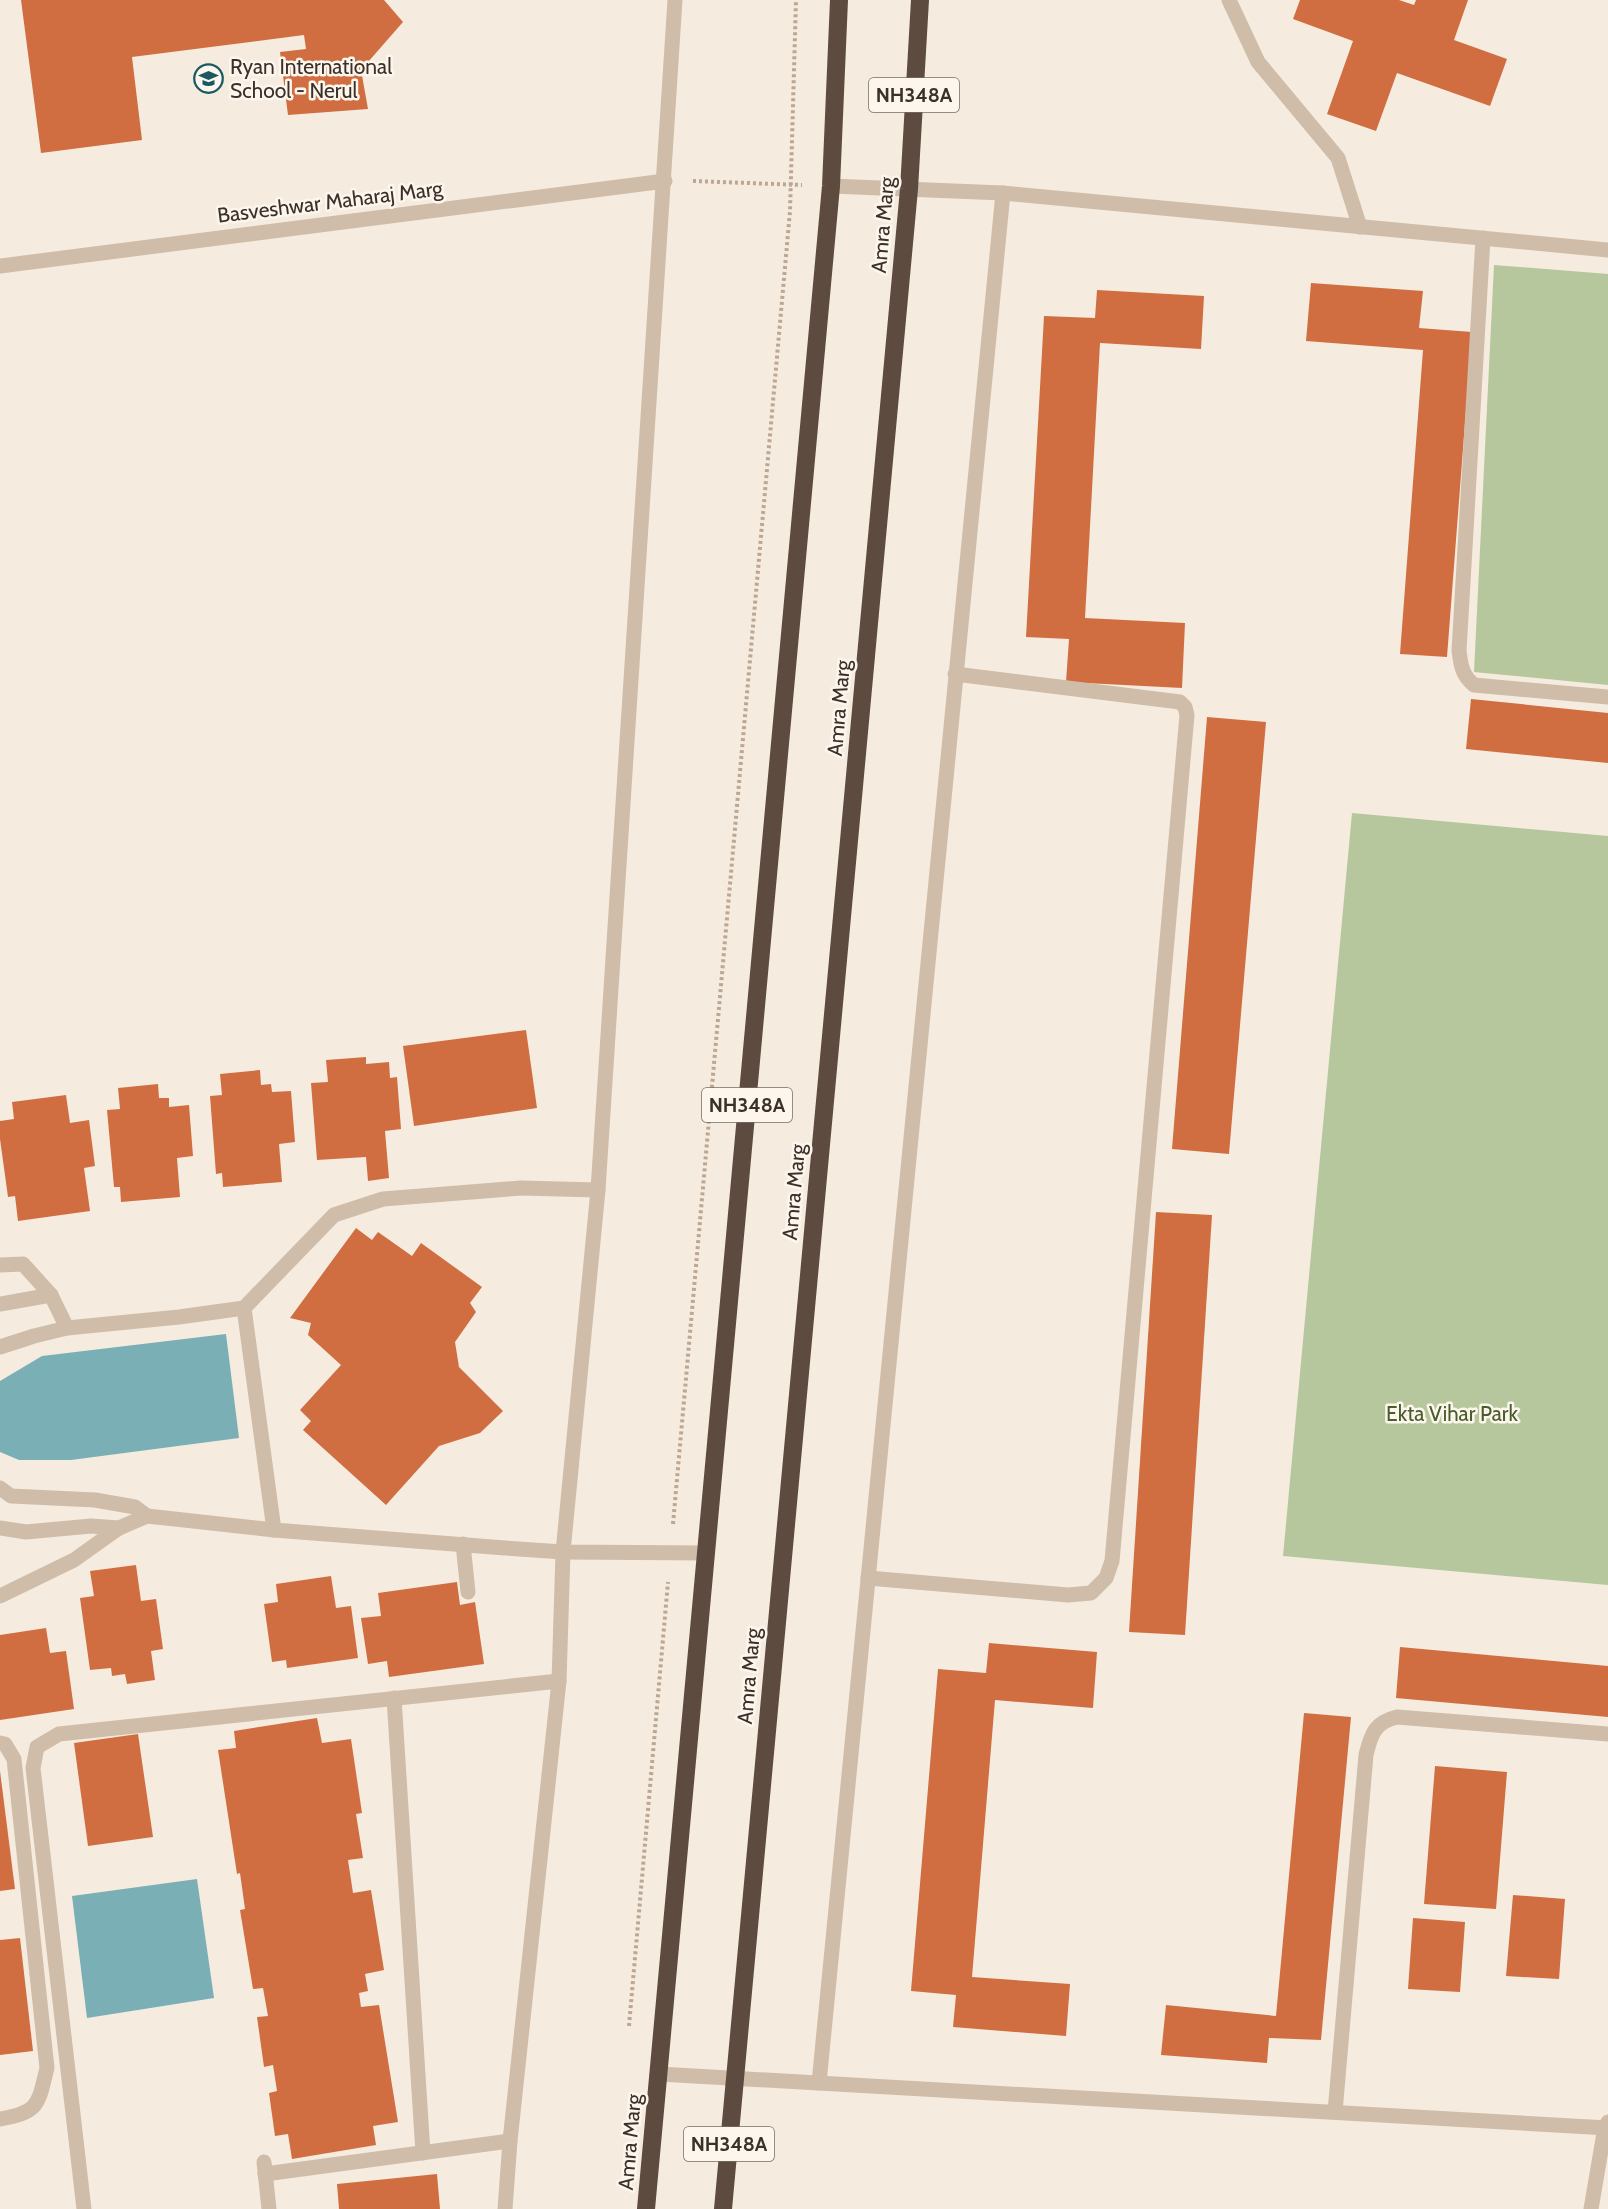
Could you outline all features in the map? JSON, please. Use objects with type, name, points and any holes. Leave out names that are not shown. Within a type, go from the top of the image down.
[{"type":"highway","name":"Amra Marg","points":[[646,2209],[831,186],[839,0]]},
{"type":"highway","name":"Amra Marg","points":[[723,2209],[909,189],[920,0]]},
{"type":"street","points":[[506,2209],[510,2140],[559,1681],[563,1552],[598,1190],[675,0]]},
{"type":"street","points":[[1229,0],[1258,62],[1338,158],[1359,226]]},
{"type":"street","name":"Basveshwar Maharaj Marg","points":[[0,266],[665,181]]},
{"type":"street","points":[[831,186],[1003,193],[1608,250]]},
{"type":"street","points":[[819,2083],[1003,193]]},
{"type":"street","points":[[1482,238],[1459,651],[1461,666],[1465,678],[1474,686],[1608,698]]},
{"type":"street","points":[[868,1578],[1068,1595],[1091,1593],[1106,1578],[1112,1561],[1187,715],[1185,707],[1180,702],[956,674]]},
{"type":"street","points":[[0,1347],[68,1328],[244,1308],[334,1215],[383,1199],[520,1188],[598,1190]]},
{"type":"street","points":[[0,1265],[23,1264],[51,1295],[68,1328]]},
{"type":"street","points":[[0,1304],[51,1295]]},
{"type":"street","points":[[244,1308],[274,1530]]},
{"type":"street","points":[[0,1488],[11,1496],[95,1500],[135,1507],[147,1516]]},
{"type":"street","points":[[0,1596],[74,1560],[119,1528],[147,1516],[274,1530],[563,1552],[706,1553]]},
{"type":"street","points":[[0,1528],[26,1532],[91,1526],[119,1528]]},
{"type":"street","points":[[463,1544],[468,1592]]},
{"type":"street","points":[[84,2209],[33,1768],[37,1747],[59,1734],[559,1681]]},
{"type":"street","points":[[394,1698],[423,2153]]},
{"type":"street","points":[[1335,2112],[1366,1755],[1371,1735],[1384,1720],[1398,1717],[1608,1734]]},
{"type":"street","points":[[0,1743],[4,1744],[14,1759],[47,2068],[39,2101],[22,2115],[0,2119]]},
{"type":"street","points":[[659,2074],[1607,2126],[1591,2209]]},
{"type":"street","points":[[269,2209],[264,2168],[423,2153],[510,2140]]},
{"type":"path","points":[[628,2030],[791,184],[796,0]]},
{"type":"path","points":[[665,181],[831,186]]},
{"type":"green space","points":[[1494,265],[1608,274],[1608,685],[1474,672]]},
{"type":"green space","name":"Ekta Vihar Park","points":[[1352,813],[1608,836],[1608,1585],[1283,1556]]},
{"type":"water","points":[[226,1334],[239,1438],[71,1460],[19,1460],[0,1452],[0,1381],[42,1356]]},
{"type":"water","points":[[197,1879],[214,1998],[87,2018],[72,1896]]},
{"type":"building","points":[[21,0],[384,0],[403,22],[361,70],[368,109],[288,115],[280,52],[306,49],[304,35],[132,57],[142,140],[41,153]]},
{"type":"building","points":[[1300,0],[1399,0],[1414,5],[1416,0],[1468,0],[1454,40],[1507,59],[1490,106],[1397,73],[1376,131],[1327,114],[1353,41],[1293,19]]},
{"type":"building","points":[[1311,283],[1423,291],[1419,328],[1472,332],[1447,657],[1400,654],[1423,350],[1306,341]]},
{"type":"building","points":[[1097,290],[1204,296],[1201,349],[1100,343],[1085,618],[1185,623],[1182,688],[1066,682],[1069,639],[1026,637],[1044,316],[1095,318]]},
{"type":"building","points":[[1471,699],[1608,713],[1608,763],[1466,749]]},
{"type":"building","points":[[1207,717],[1266,722],[1229,1154],[1172,1149]]},
{"type":"building","points":[[526,1030],[537,1108],[414,1126],[403,1046]]},
{"type":"building","points":[[366,1057],[366,1064],[389,1062],[390,1078],[397,1077],[401,1129],[385,1131],[389,1178],[368,1181],[366,1157],[317,1160],[311,1083],[328,1082],[326,1060]]},
{"type":"building","points":[[260,1070],[261,1085],[271,1084],[272,1092],[291,1091],[295,1142],[279,1144],[282,1182],[223,1187],[222,1173],[216,1174],[210,1096],[222,1095],[220,1074]]},
{"type":"building","points":[[158,1084],[159,1098],[169,1098],[169,1107],[189,1105],[193,1156],[177,1158],[180,1197],[121,1202],[120,1187],[114,1187],[107,1110],[120,1109],[118,1088]]},
{"type":"building","points":[[66,1095],[70,1123],[89,1120],[95,1166],[84,1168],[90,1211],[18,1221],[15,1196],[8,1197],[0,1139],[0,1121],[14,1119],[12,1102]]},
{"type":"building","points":[[1156,1212],[1212,1215],[1185,1635],[1129,1632]]},
{"type":"building","points":[[356,1228],[372,1240],[378,1232],[412,1256],[421,1243],[482,1287],[470,1303],[476,1312],[455,1342],[459,1367],[503,1411],[480,1433],[439,1446],[386,1505],[303,1430],[311,1421],[300,1410],[341,1365],[308,1335],[311,1323],[290,1318]]},
{"type":"building","points":[[136,1565],[141,1601],[156,1599],[163,1649],[151,1651],[155,1680],[127,1684],[125,1674],[112,1676],[111,1668],[90,1670],[80,1598],[94,1596],[90,1571]]},
{"type":"building","points":[[331,1576],[336,1608],[351,1606],[358,1658],[287,1668],[286,1660],[272,1662],[264,1604],[278,1602],[276,1584]]},
{"type":"building","points":[[457,1582],[460,1605],[475,1602],[484,1664],[389,1677],[387,1661],[368,1664],[361,1618],[381,1616],[378,1593]]},
{"type":"building","points":[[46,1628],[50,1653],[66,1651],[74,1709],[0,1720],[0,1635]]},
{"type":"building","points":[[989,1643],[1097,1652],[1093,1708],[995,1700],[972,1977],[1070,1984],[1066,2036],[953,2027],[956,1995],[911,1991],[938,1669],[986,1673]]},
{"type":"building","points":[[1400,1647],[1608,1666],[1608,1717],[1396,1698]]},
{"type":"building","points":[[1304,1713],[1351,1717],[1321,2040],[1269,2038],[1267,2063],[1161,2055],[1166,2005],[1276,2016]]},
{"type":"building","points":[[317,1718],[322,1743],[351,1739],[362,1813],[356,1814],[363,1858],[348,1860],[353,1893],[371,1890],[384,1970],[365,1974],[368,1991],[359,1993],[361,2007],[379,2005],[398,2122],[373,2126],[376,2145],[292,2159],[288,2134],[275,2136],[269,2093],[277,2091],[273,2065],[264,2067],[257,2017],[268,2016],[263,1988],[253,1989],[240,1910],[245,1909],[240,1873],[237,1874],[218,1750],[236,1748],[234,1731]]},
{"type":"building","points":[[138,1734],[153,1837],[88,1846],[74,1743]]},
{"type":"building","points":[[1435,1766],[1507,1772],[1496,1909],[1424,1904]]},
{"type":"building","points":[[0,1771],[15,1889],[0,1891]]},
{"type":"building","points":[[1513,1895],[1565,1899],[1559,1979],[1506,1976]]},
{"type":"building","points":[[1413,1918],[1465,1922],[1460,1992],[1408,1989]]},
{"type":"building","points":[[20,1938],[33,2051],[0,2055],[0,1940]]},
{"type":"building","points":[[437,2174],[440,2209],[339,2209],[337,2184]]},
{"type":"place","name":"Ryan International School - Nerul","points":[[209,79]]}]
